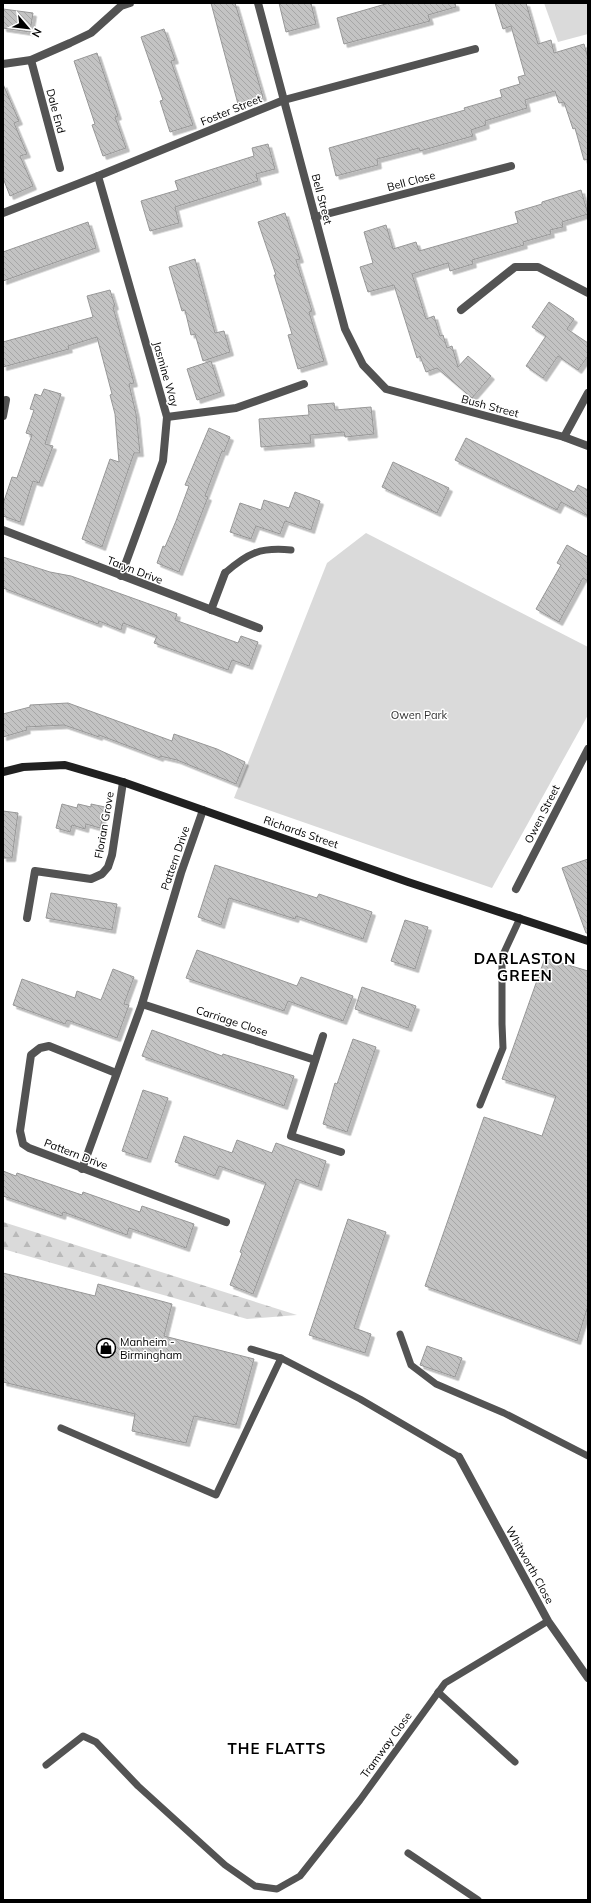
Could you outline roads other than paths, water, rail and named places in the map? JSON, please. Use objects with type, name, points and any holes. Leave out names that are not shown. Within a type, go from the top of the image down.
[{"type":"street","points":[[3,64],[31,60],[91,33],[121,6],[130,3]]},
{"type":"street","name":"Bell Street","points":[[258,3],[345,329],[363,365],[386,389]]},
{"type":"street","name":"Foster Street","points":[[3,213],[284,100],[475,49]]},
{"type":"street","name":"Dale End","points":[[31,60],[60,168]]},
{"type":"street","name":"Bell Close","points":[[315,217],[511,166]]},
{"type":"street","name":"Jasmine Way","points":[[98,176],[167,417],[163,461],[121,576]]},
{"type":"street","points":[[461,310],[515,267],[538,267],[588,293]]},
{"type":"street","points":[[167,417],[236,408],[304,384]]},
{"type":"street","name":"Bush Street","points":[[386,389],[564,437],[588,446]]},
{"type":"street","points":[[564,437],[588,393]]},
{"type":"street","points":[[3,416],[6,400]]},
{"type":"street","name":"Taryn Drive","points":[[3,530],[259,628]]},
{"type":"street","points":[[211,610],[225,573]]},
{"type":"street","name":"Owen Street","points":[[516,889],[588,749]]},
{"type":"street","name":"Richards Street","points":[[3,772],[23,767],[65,765],[123,782],[408,882],[588,941]]},
{"type":"street","name":"Florian Grove","points":[[27,918],[35,871],[91,879],[102,874],[108,867],[112,855],[123,782]]},
{"type":"street","name":"Pattern Drive","points":[[82,1169],[142,1004],[181,873],[204,810]]},
{"type":"street","name":"Carriage Close","points":[[142,1004],[315,1060]]},
{"type":"street","points":[[323,1036],[291,1136],[341,1152]]},
{"type":"street","name":"Pattern Drive","points":[[116,1073],[49,1046],[40,1048],[31,1054],[20,1131],[23,1144],[29,1148],[82,1169],[226,1222]]},
{"type":"street","name":"Whitworth Close","points":[[459,1457],[548,1621],[588,1678]]},
{"type":"lane","points":[[225,573],[241,559],[255,551],[272,548],[291,550]]},
{"type":"lane","points":[[480,1105],[503,1048],[502,957],[520,918]]},
{"type":"lane","points":[[400,1334],[410,1365],[436,1384],[504,1413],[588,1456]]},
{"type":"lane","points":[[251,1349],[281,1358],[360,1399],[459,1457]]},
{"type":"lane","points":[[61,1428],[216,1495],[281,1358]]},
{"type":"lane","name":"Tramway Close","points":[[46,1765],[83,1736],[96,1742],[190,1834],[225,1865],[255,1886],[277,1889],[300,1876],[360,1800],[445,1683],[548,1621]]},
{"type":"lane","points":[[438,1692],[515,1762]]},
{"type":"lane","points":[[408,1853],[478,1900]]},
{"type":"place","name":"Manheim - Birmingham","points":[[106,1348]]},
{"type":"district","name":"DARLASTON GREEN","points":[[525,968]]},
{"type":"district","name":"THE FLATTS","points":[[277,1749]]},
{"type":"park label","name":"Owen Park","points":[[419,715]]}]
